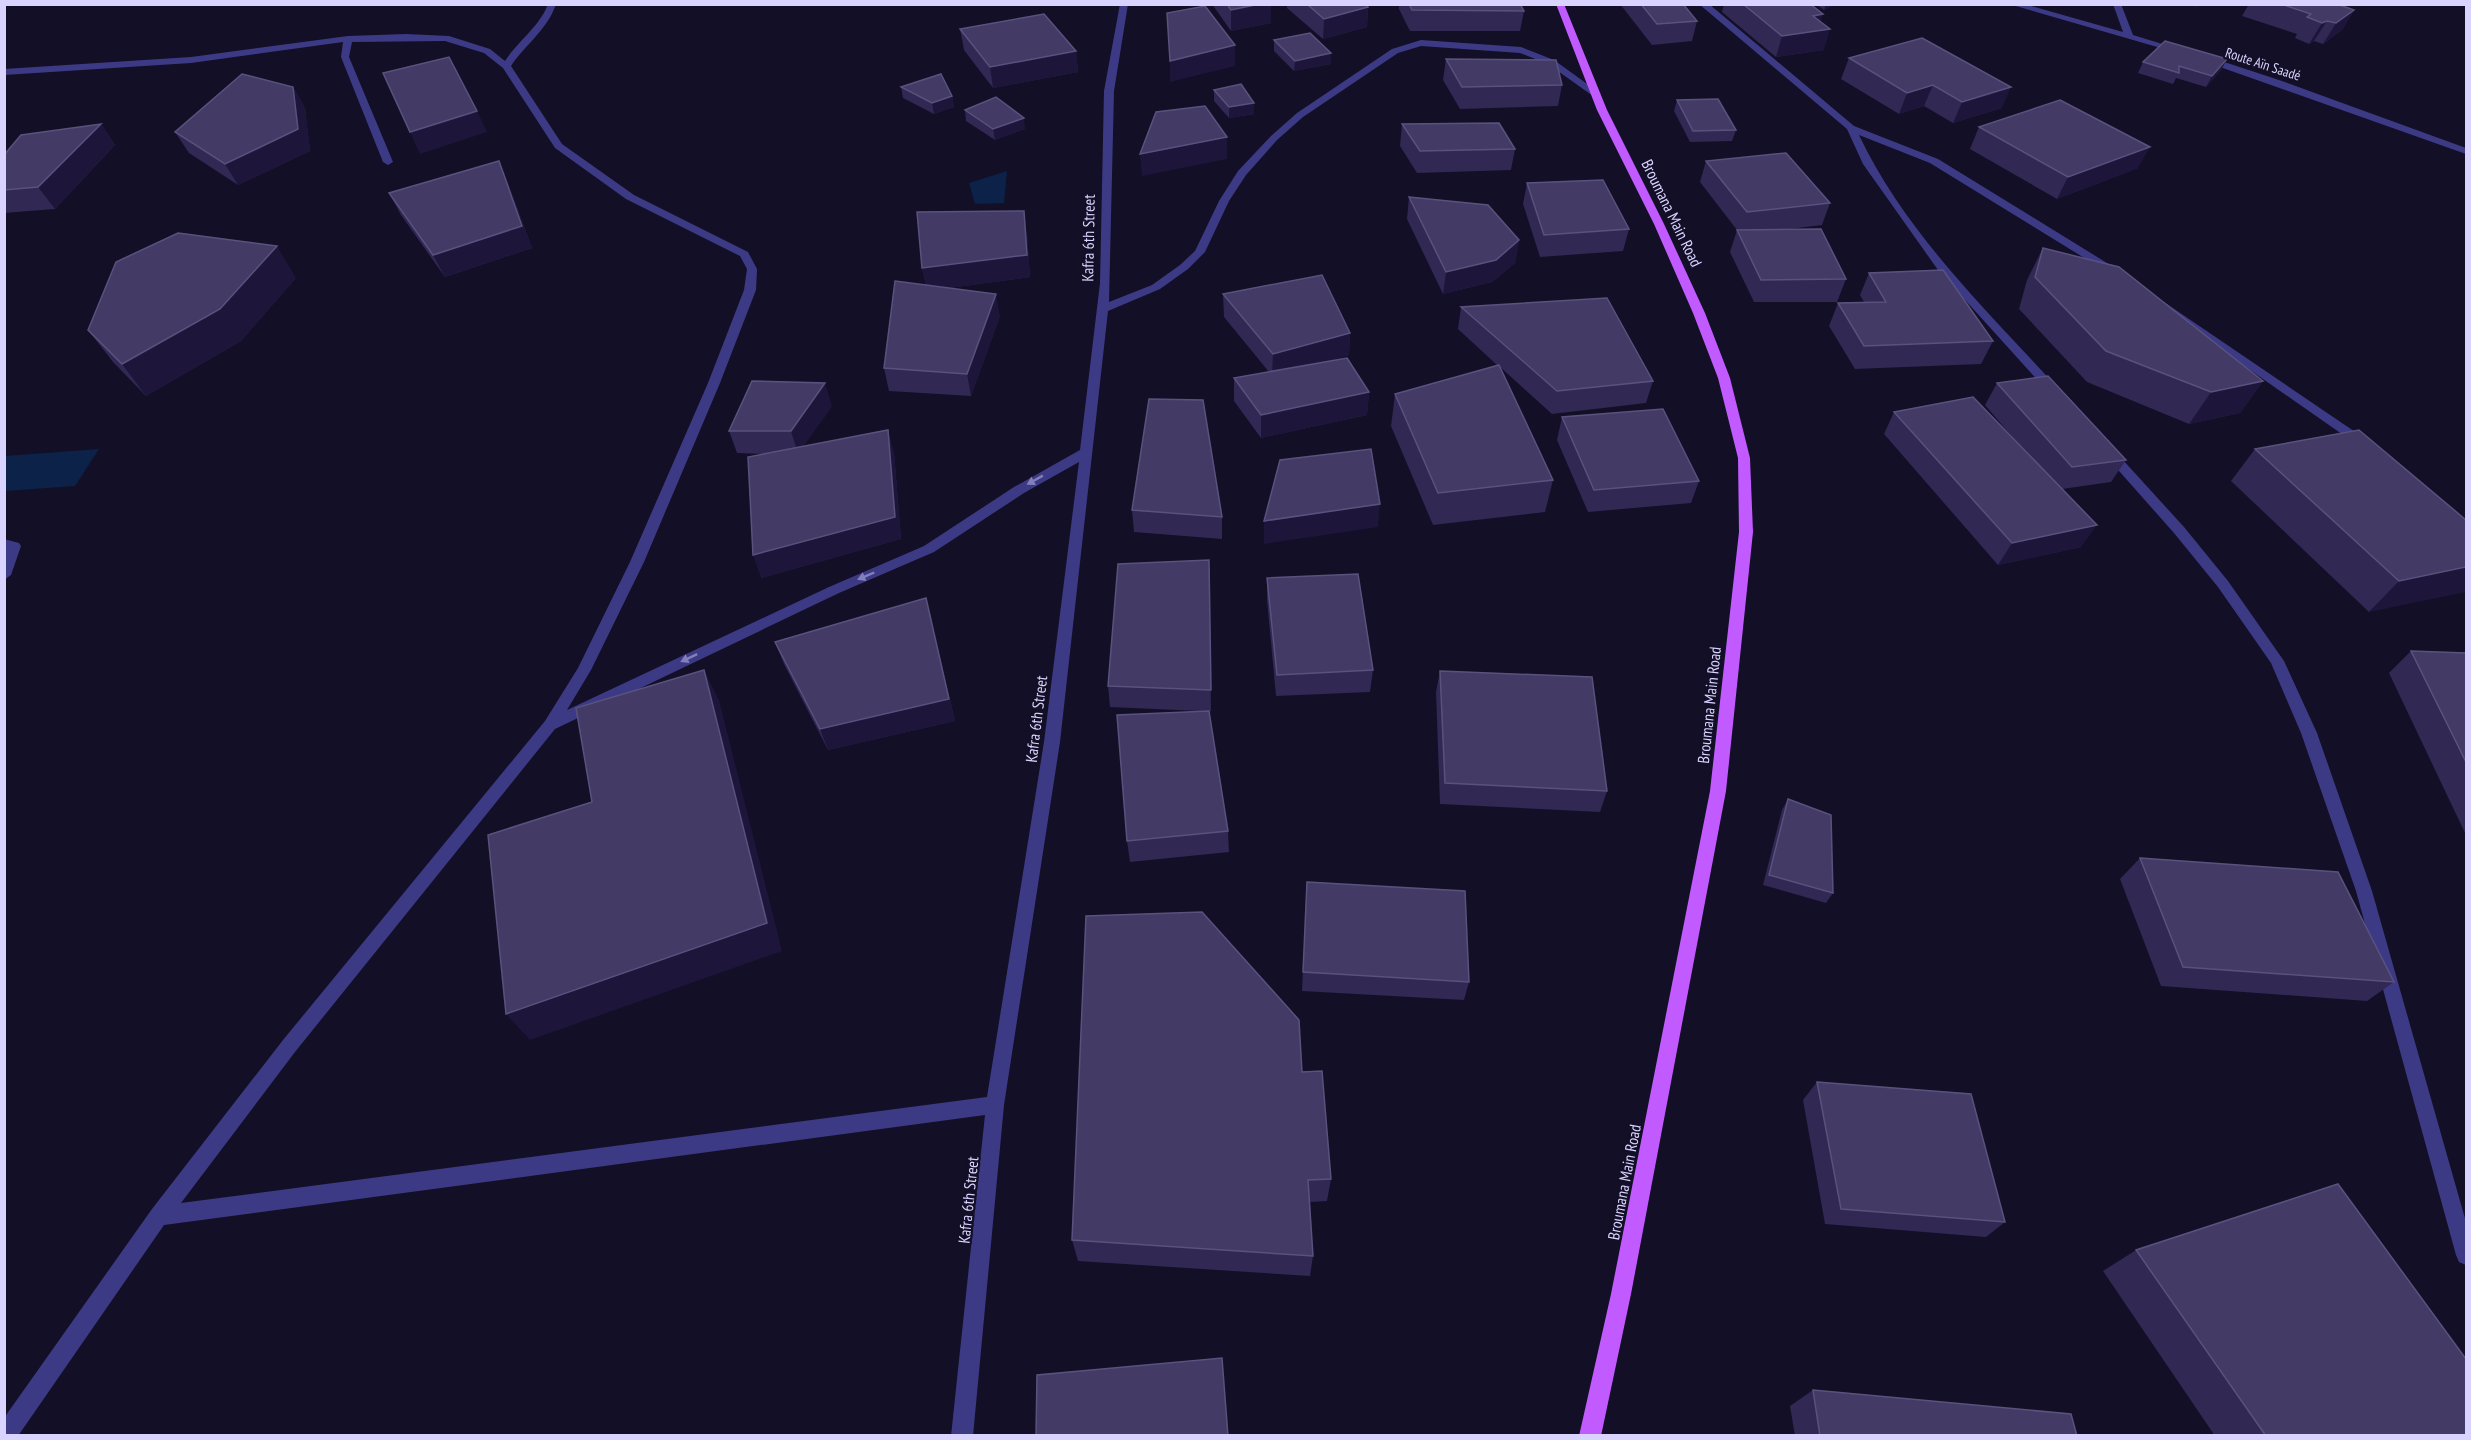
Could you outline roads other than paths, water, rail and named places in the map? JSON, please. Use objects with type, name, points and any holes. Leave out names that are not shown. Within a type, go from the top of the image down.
[{"type":"main road","name":"Broumana Main Road","points":[[1560,4],[1596,94],[1690,293],[1724,378],[1744,458],[1746,532],[1718,791],[1621,1294],[1590,1436]]},
{"type":"street","points":[[506,66],[519,47],[547,18],[552,4]]},
{"type":"street","name":"Kafra 6th Street","points":[[962,1436],[995,1105],[1052,742],[1106,283],[1109,91],[1124,4]]},
{"type":"street","points":[[1703,4],[1851,128],[1934,161],[2122,277]]},
{"type":"street","points":[[2013,4],[2188,54]]},
{"type":"street","points":[[2117,4],[2129,36]]},
{"type":"street","points":[[4,72],[191,60],[348,39],[446,38],[487,51],[506,66],[558,146],[630,197],[744,254],[752,269],[750,290],[637,561],[584,670],[550,725],[289,1046],[159,1216],[5,1436]]},
{"type":"street","points":[[348,39],[345,57],[388,162]]},
{"type":"street","points":[[1103,309],[1156,287],[1184,267],[1200,252],[1224,201],[1242,173],[1274,138],[1329,94],[1395,51],[1421,43],[1536,53],[1596,94]]},
{"type":"street","name":"Route Aïn Saadé","points":[[2200,57],[2279,83],[2466,151]]},
{"type":"street","points":[[1851,128],[1868,164],[1942,268],[2061,399]]},
{"type":"street","points":[[2151,296],[2336,423],[2373,452]]},
{"type":"street","points":[[2100,443],[2179,530],[2223,585],[2282,671],[2309,733],[2364,891],[2466,1255]]},
{"type":"street","points":[[550,725],[834,590],[929,549],[1019,490],[1086,452]]},
{"type":"street","points":[[4,544],[14,546],[4,575]]},
{"type":"street","points":[[159,1216],[995,1105]]},
{"type":"water","points":[[1007,171],[1004,203],[975,204],[969,183]]},
{"type":"water","points":[[99,449],[75,486],[5,491],[5,456]]}]
